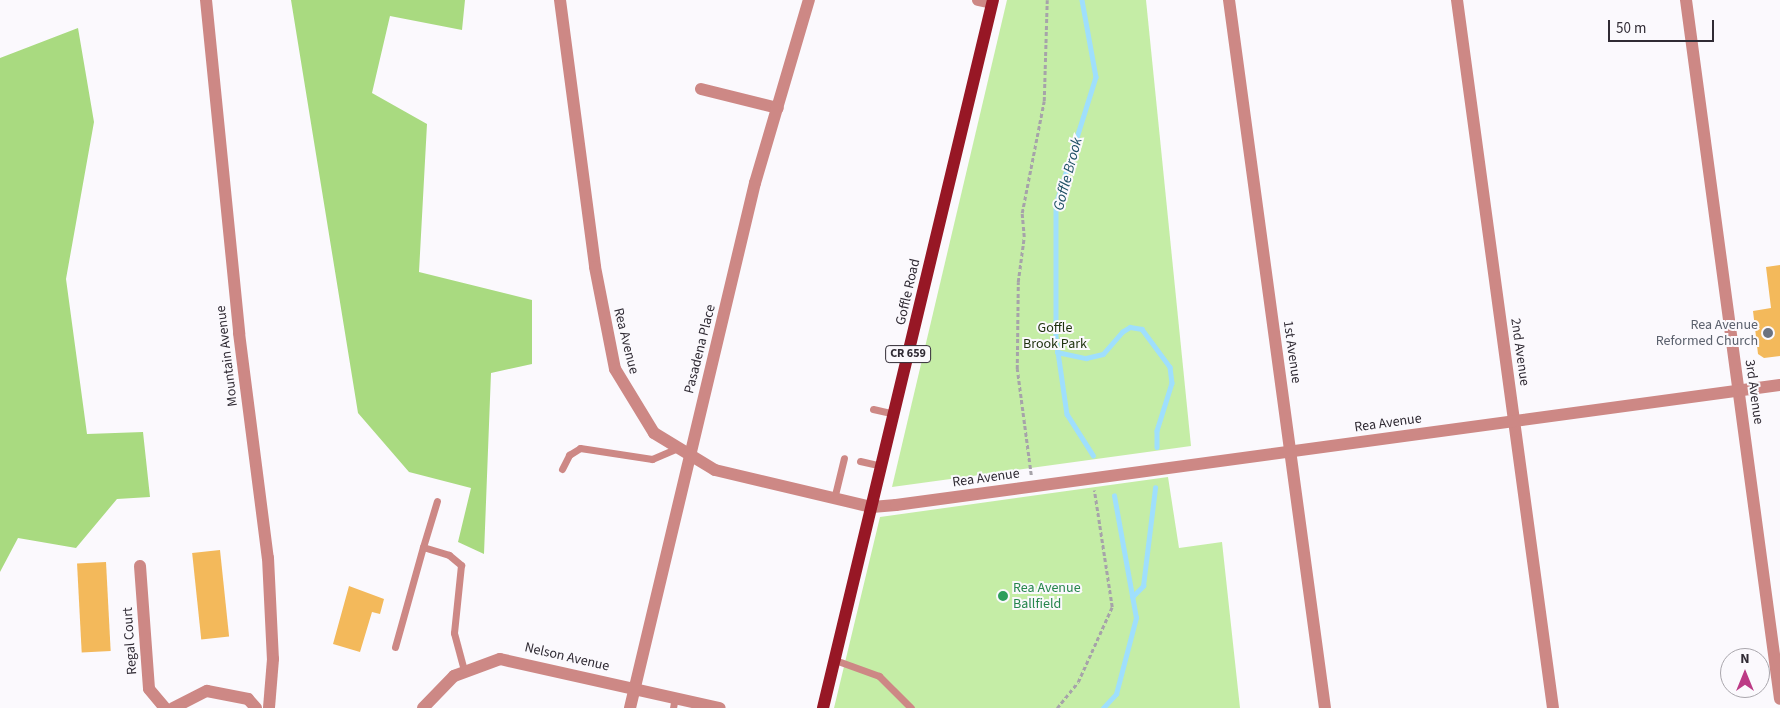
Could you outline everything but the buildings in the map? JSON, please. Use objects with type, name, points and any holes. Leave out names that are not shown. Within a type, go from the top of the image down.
[{"type":"main road","name":"Goffle Road","points":[[823,708],[992,2]]},
{"type":"street","name":"Mountain Avenue","points":[[206,0],[239,333],[269,567],[273,659],[269,708]]},
{"type":"street","name":"Rea Avenue","points":[[560,0],[595,267],[615,369],[638,412],[676,449],[715,470],[872,507],[1780,385]]},
{"type":"street","name":"Pasadena Place","points":[[630,708],[689,457],[778,108],[809,0]]},
{"type":"street","points":[[978,0],[992,2]]},
{"type":"street","name":"1st Avenue","points":[[1229,0],[1325,708]]},
{"type":"street","name":"2nd Avenue","points":[[1457,0],[1553,708]]},
{"type":"street","name":"3rd Avenue","points":[[1686,0],[1780,699]]},
{"type":"street","points":[[701,88],[778,108]]},
{"type":"street","name":"Regal Court","points":[[140,566],[149,688],[165,708]]},
{"type":"street","name":"Nelson Avenue","points":[[423,708],[438,688],[464,670],[488,661],[518,660],[635,688],[674,703],[720,708]]},
{"type":"street","points":[[173,708],[207,691],[248,699],[256,708]]},
{"type":"lane","points":[[873,410],[894,414]]},
{"type":"lane","points":[[562,469],[569,455],[580,448],[652,459],[676,449]]},
{"type":"lane","points":[[834,499],[844,458]]},
{"type":"lane","points":[[860,461],[881,466]]},
{"type":"lane","points":[[395,647],[437,501]]},
{"type":"lane","points":[[424,547],[449,555],[461,565],[454,633],[464,670]]},
{"type":"lane","points":[[835,660],[879,676],[911,708]]},
{"type":"path","points":[[1033,486],[1016,369],[1018,282],[1024,238],[1022,214],[1044,101],[1047,0]]},
{"type":"path","points":[[1057,708],[1078,682],[1112,607],[1092,478]]},
{"type":"green space","points":[[291,0],[465,0],[462,30],[390,16],[372,93],[427,124],[419,272],[532,300],[532,364],[491,373],[484,554],[458,542],[471,488],[409,472],[358,413]]},
{"type":"green space","name":"Goffle Brook Park","points":[[1007,0],[1146,0],[1191,446],[892,487]]},
{"type":"green space","points":[[78,28],[94,122],[66,279],[87,434],[143,432],[150,497],[117,499],[76,548],[18,538],[0,572],[0,58]]},
{"type":"green space","points":[[1168,477],[1179,548],[1222,542],[1240,708],[834,708],[880,517]]},
{"type":"waterway","name":"Goffle Brook","points":[[1082,0],[1096,77],[1056,205],[1056,338],[1067,414],[1093,455]]},
{"type":"waterway","name":"Goffle Brook","points":[[1057,352],[1086,358],[1103,354],[1122,332],[1130,327],[1142,329],[1170,367],[1172,383],[1157,431],[1157,447]]},
{"type":"waterway","name":"Goffle Brook","points":[[1132,597],[1143,586],[1155,488]]},
{"type":"waterway","name":"Goffle Brook","points":[[1103,708],[1116,694],[1136,618],[1114,496]]},
{"type":"place","name":"Rea Avenue Reformed Church","points":[[1768,333]]},
{"type":"place","name":"Rea Avenue Ballfield","points":[[1003,596]]}]
